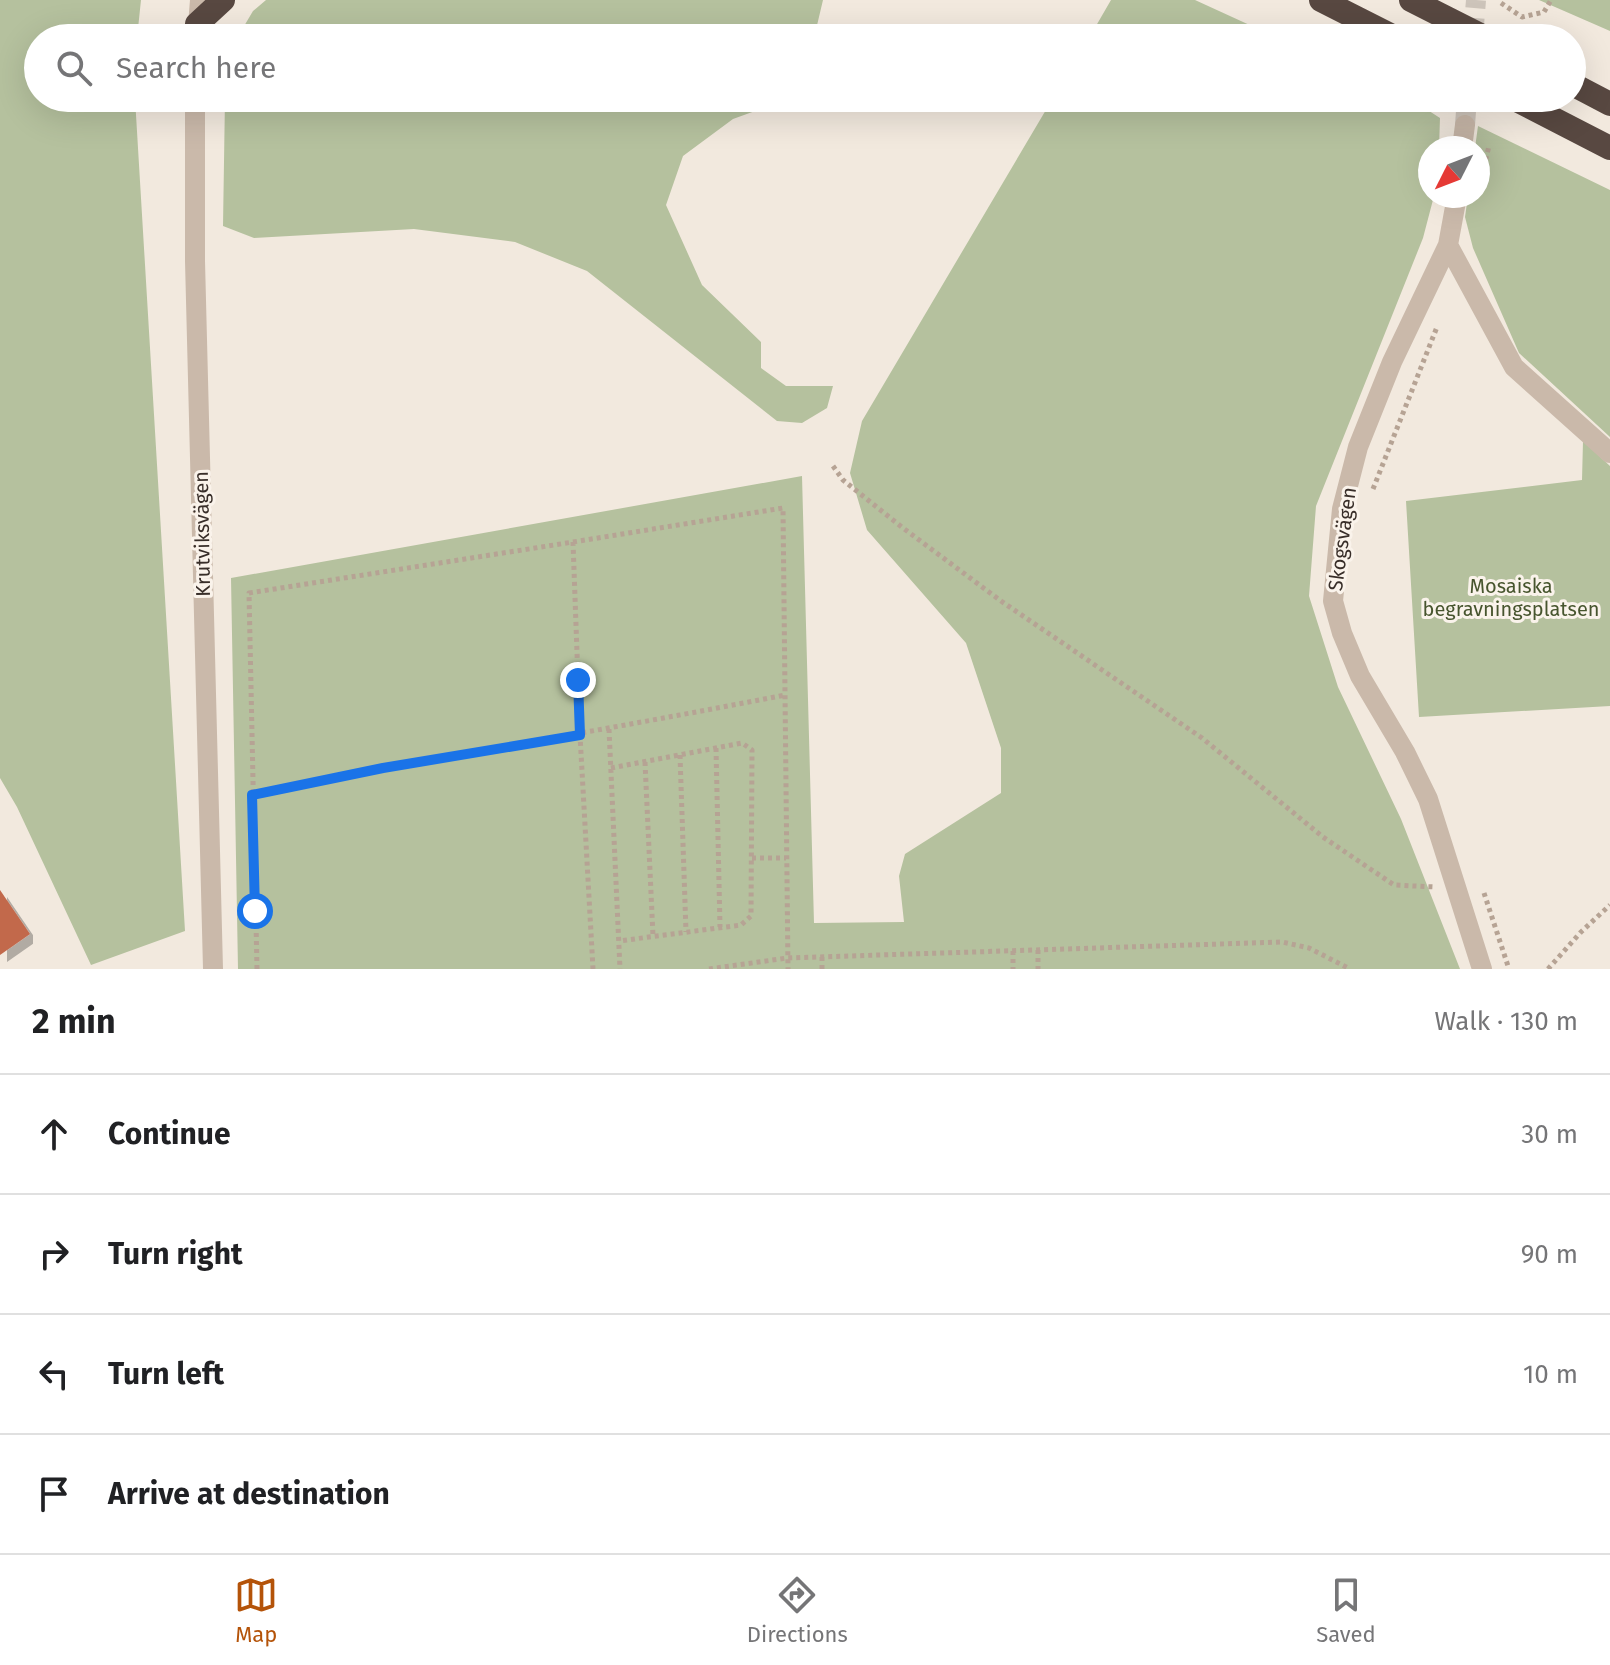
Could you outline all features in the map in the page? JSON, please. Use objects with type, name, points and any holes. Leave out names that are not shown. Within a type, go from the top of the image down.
[{"type":"highway","points":[[198,21],[223,0]]},
{"type":"highway","points":[[1321,0],[1368,24]]},
{"type":"highway","points":[[1411,0],[1458,24]]},
{"type":"highway","points":[[1586,91],[1610,104]]},
{"type":"highway","points":[[1540,112],[1610,148]]},
{"type":"street","name":"Krutviksvägen","points":[[195,112],[195,261],[213,969]]},
{"type":"street","points":[[1464,136],[1465,125]]},
{"type":"street","name":"Skogsvägen","points":[[1455,208],[1448,245],[1392,362],[1358,447],[1342,509],[1333,601],[1360,676],[1405,752],[1428,799],[1482,969]]},
{"type":"street","points":[[1448,245],[1514,367],[1610,453]]},
{"type":"path","points":[[1501,4],[1522,17],[1544,12],[1551,0]]},
{"type":"path","points":[[1370,499],[1439,320]]},
{"type":"path","points":[[833,466],[843,480],[977,583],[1202,738],[1323,837],[1394,885],[1457,888]]},
{"type":"path","points":[[257,969],[249,593],[783,508],[788,969]]},
{"type":"path","points":[[573,542],[593,969]]},
{"type":"path","points":[[252,795],[785,695]]},
{"type":"path","points":[[609,729],[620,969]]},
{"type":"path","points":[[611,768],[742,743],[752,750],[751,916],[741,925],[619,941]]},
{"type":"path","points":[[716,748],[720,927]]},
{"type":"path","points":[[680,755],[686,932]]},
{"type":"path","points":[[645,761],[653,936]]},
{"type":"path","points":[[752,858],[786,858]]},
{"type":"path","points":[[1483,889],[1509,969]]},
{"type":"path","points":[[1548,969],[1610,905]]},
{"type":"path","points":[[709,969],[787,958],[1282,942],[1309,948],[1350,969]]},
{"type":"path","points":[[1038,950],[1038,969]]},
{"type":"path","points":[[1013,951],[1013,969]]},
{"type":"path","points":[[822,957],[822,969]]},
{"type":"green space","points":[[0,0],[141,0],[138,24],[24,24],[24,112],[136,112],[185,931],[91,965],[17,807],[0,778]]},
{"type":"green space","points":[[266,0],[823,0],[817,24],[245,24],[253,11]]},
{"type":"green space","points":[[1111,0],[1195,0],[1247,24],[1097,24]]},
{"type":"green space","points":[[1539,0],[1610,0],[1610,31]]},
{"type":"green space","points":[[225,112],[752,112],[733,119],[683,156],[666,205],[702,285],[761,342],[761,368],[786,386],[833,386],[827,408],[802,423],[777,421],[587,271],[515,242],[414,229],[254,238],[223,226]]},
{"type":"green space","points":[[1045,112],[1431,112],[1440,118],[1439,136],[1418,136],[1418,208],[1431,208],[1423,238],[1316,506],[1309,596],[1338,687],[1401,819],[1460,969],[238,969],[231,578],[802,476],[814,923],[904,922],[899,876],[905,854],[1001,793],[1001,748],[966,643],[867,530],[850,473],[862,421]]},
{"type":"green space","points":[[1478,126],[1610,190],[1610,437],[1519,353],[1473,248],[1465,217],[1466,208],[1490,208],[1490,136],[1477,136]]},
{"type":"green space","name":"Mosaiska begravningsplatsen","points":[[1583,441],[1610,466],[1610,706],[1419,717],[1406,501],[1582,480]]},
{"type":"building","points":[[0,890],[30,934],[0,955]]},
{"type":"tunnel","points":[[1474,24],[1476,0]]},
{"type":"tunnel","points":[[1465,125],[1466,112]]},
{"type":"route","points":[[255,911],[252,795],[383,768],[580,735],[578,680]]}]
